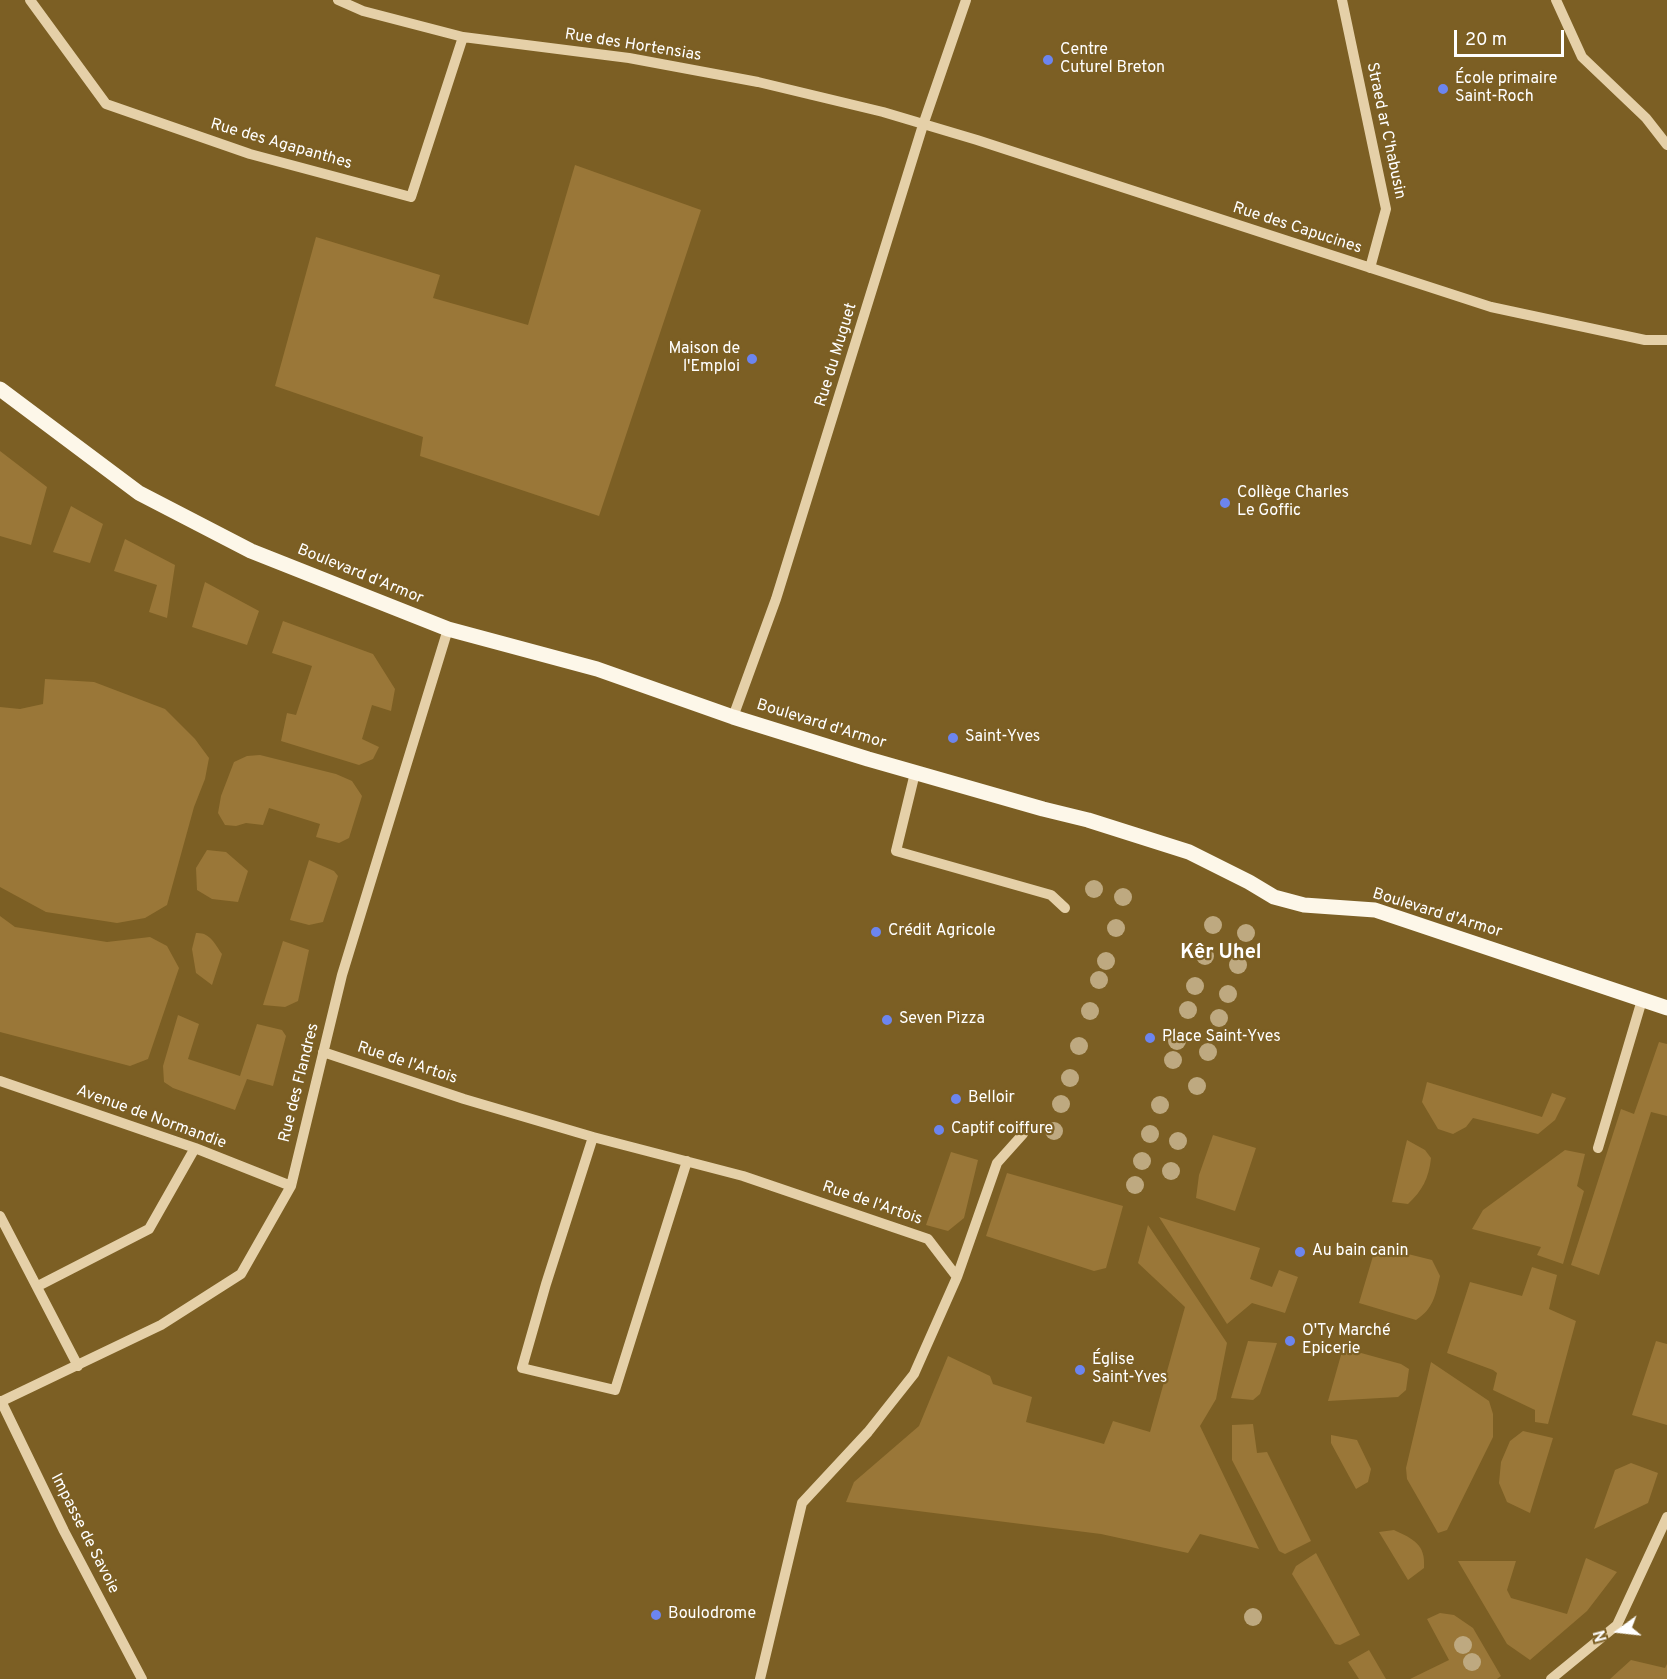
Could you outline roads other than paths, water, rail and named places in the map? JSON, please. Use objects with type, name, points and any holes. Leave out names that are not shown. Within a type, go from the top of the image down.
[{"type":"main road","name":"Boulevard d'Armor","points":[[0,389],[140,493],[251,551],[448,629],[597,669],[733,717],[915,773],[1088,820],[1189,852],[1274,897],[1304,904],[1375,910],[1667,1008]]},
{"type":"street","name":"Rue des Agapanthes","points":[[30,0],[106,104],[250,154],[411,197],[463,37]]},
{"type":"street","name":"Rue des Hortensias","points":[[339,0],[363,11],[463,37],[629,57],[758,82],[883,112],[923,125]]},
{"type":"street","name":"Rue du Muguet","points":[[733,717],[776,598],[923,125],[966,0]]},
{"type":"street","name":"Straed ar C'habusin","points":[[1342,0],[1386,209],[1370,268]]},
{"type":"street","points":[[1556,0],[1582,57],[1646,118],[1667,145]]},
{"type":"street","name":"Rue des Capucines","points":[[923,125],[977,140],[1491,308],[1645,340],[1667,340]]},
{"type":"street","name":"Rue des Flandres","points":[[1,1402],[161,1325],[241,1274],[291,1186],[342,975],[448,629]]},
{"type":"street","points":[[915,773],[896,851],[1051,895],[1065,908]]},
{"type":"street","points":[[1598,1148],[1642,1000]]},
{"type":"street","name":"Rue de l'Artois","points":[[323,1052],[464,1099],[593,1137],[743,1176],[928,1239],[957,1277]]},
{"type":"street","name":"Avenue de Normandie","points":[[0,1081],[195,1148],[291,1186]]},
{"type":"street","points":[[760,1679],[802,1503],[868,1432],[914,1374],[957,1277],[997,1163],[1023,1134]]},
{"type":"street","points":[[593,1137],[522,1368],[615,1390],[687,1161]]},
{"type":"street","points":[[38,1286],[149,1229],[195,1148]]},
{"type":"street","points":[[0,1216],[78,1366]]},
{"type":"street","name":"Impasse de Savoie","points":[[1,1402],[64,1531],[142,1679]]},
{"type":"street","points":[[1551,1679],[1617,1625],[1667,1517]]},
{"type":"place","name":"Centre Cuturel Breton","points":[[1048,60]]},
{"type":"place","name":"École primaire Saint-Roch","points":[[1443,89]]},
{"type":"place","name":"Maison de l'Emploi","points":[[752,359]]},
{"type":"place","name":"Collège Charles Le Goffic","points":[[1225,503]]},
{"type":"place","name":"Saint-Yves","points":[[953,738]]},
{"type":"place","name":"Crédit Agricole","points":[[876,932]]},
{"type":"place","name":"Seven Pizza","points":[[887,1020]]},
{"type":"place","name":"Place Saint-Yves","points":[[1150,1038]]},
{"type":"place","name":"Belloir","points":[[956,1099]]},
{"type":"place","name":"Captif coiffure","points":[[939,1130]]},
{"type":"place","name":"Au bain canin","points":[[1300,1252]]},
{"type":"place","name":"O'Ty Marché Epicerie","points":[[1290,1341]]},
{"type":"place","name":"Église Saint-Yves","points":[[1080,1370]]},
{"type":"place","name":"Boulodrome","points":[[656,1615]]},
{"type":"district","name":"Kêr Uhel","points":[[1221,954]]}]
